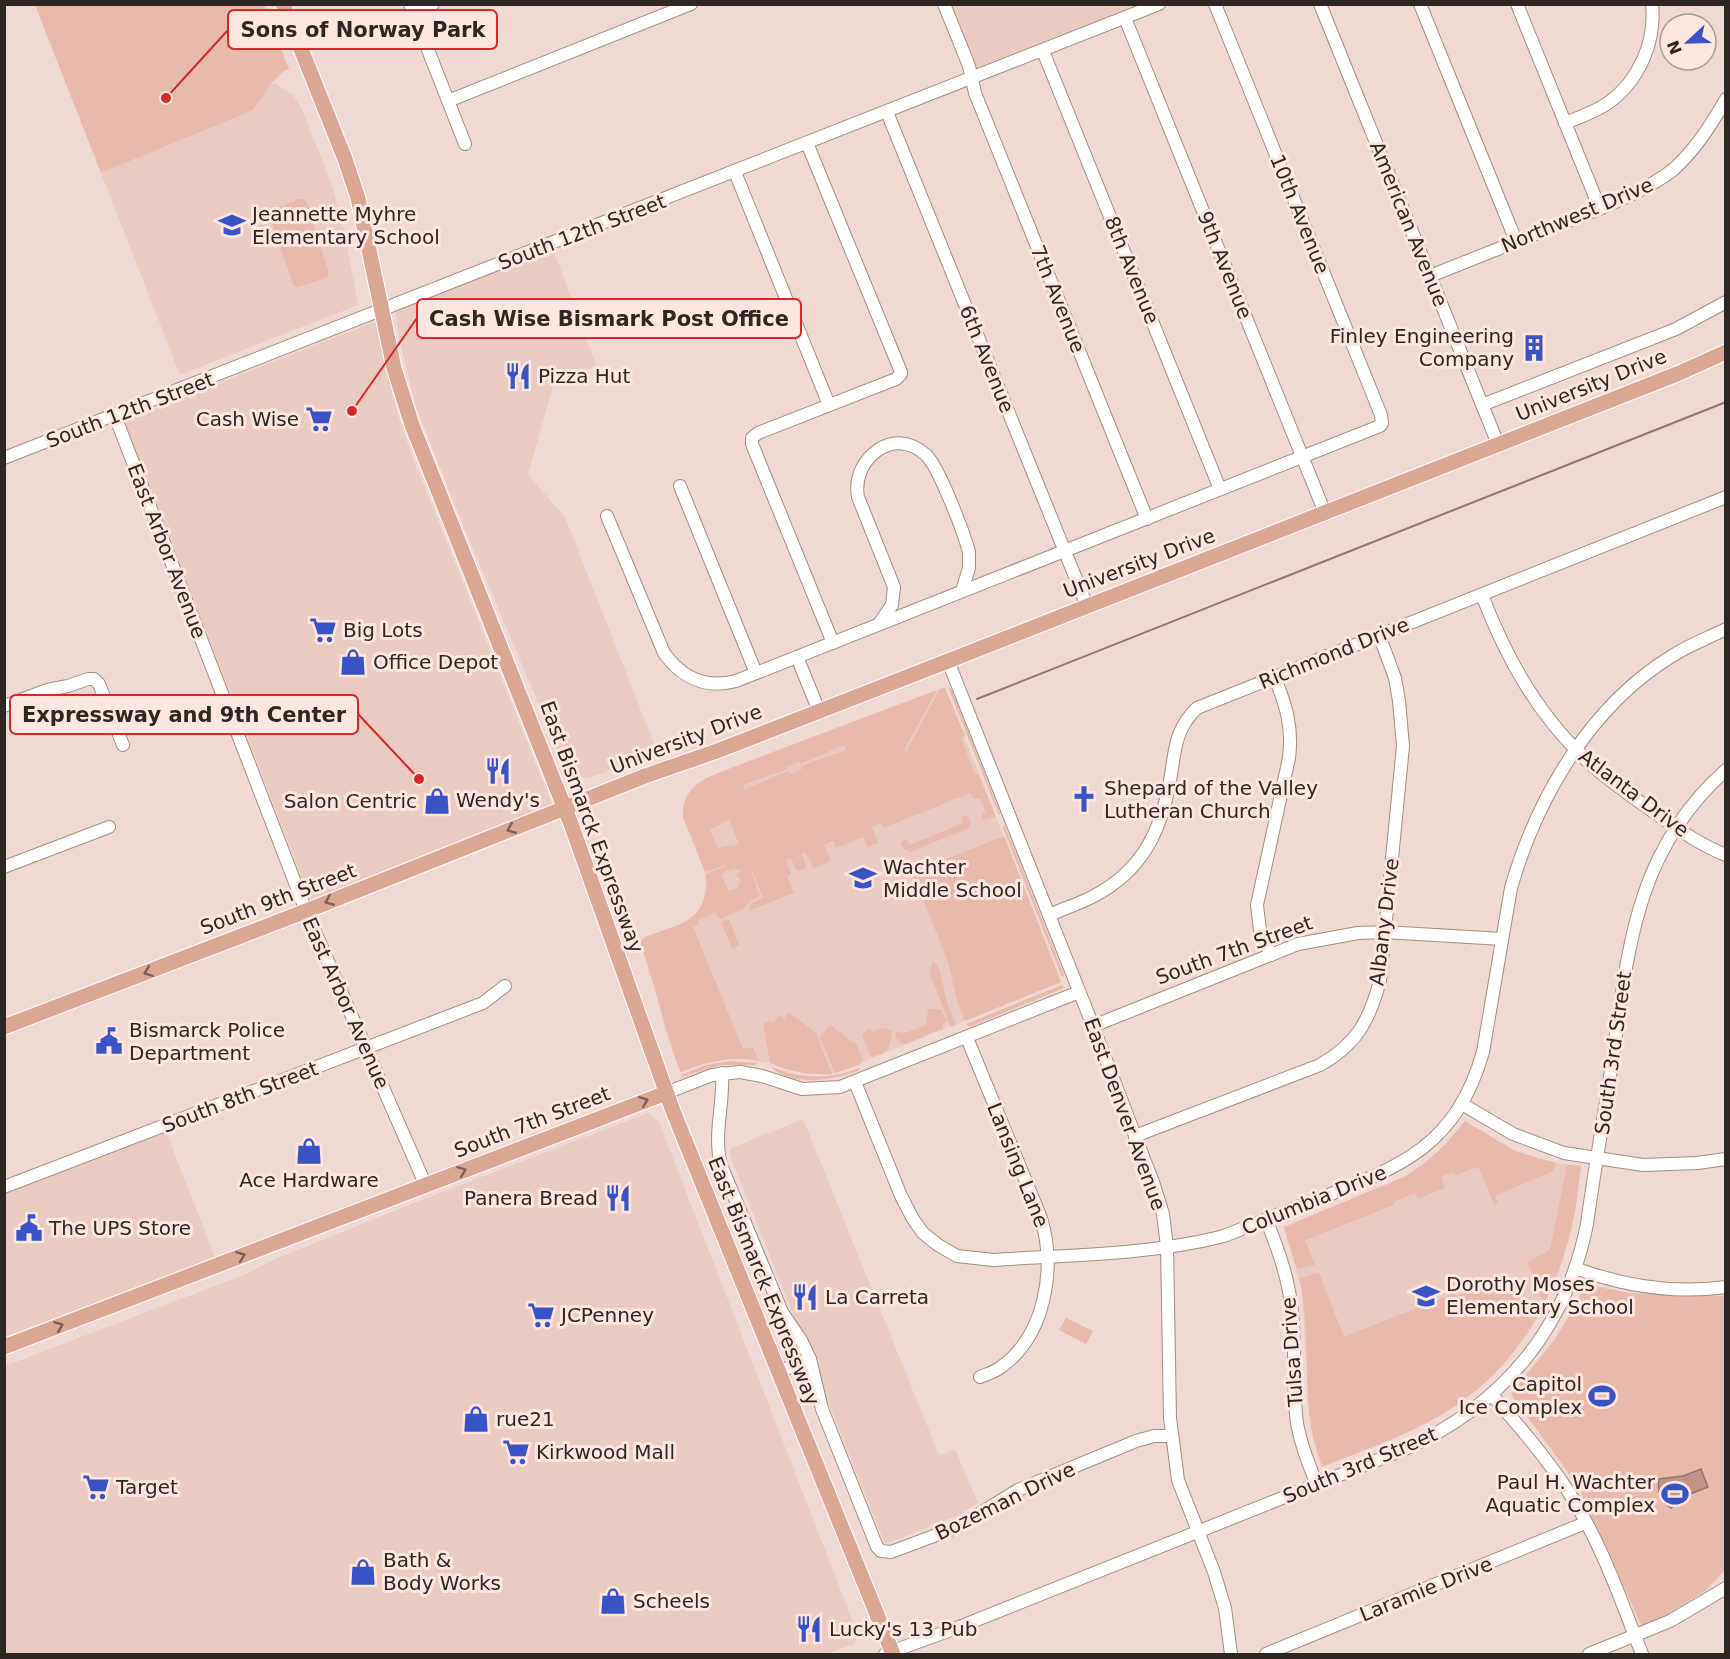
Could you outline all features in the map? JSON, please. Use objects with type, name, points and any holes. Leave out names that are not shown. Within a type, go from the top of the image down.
[{"type":"main road","name":"East Bismarck Expressway","points":[[283,4],[352,179],[363,217],[396,374],[411,425],[565,808],[666,1093],[890,1654]]},
{"type":"main road","name":"University Drive","points":[[565,808],[1325,513],[1692,368],[1725,352]]},
{"type":"main road","name":"South 9th Street","points":[[4,1027],[565,808]]},
{"type":"main road","name":"South 7th Street","points":[[4,1347],[666,1093]]},
{"type":"street","points":[[433,4],[411,8],[465,144]]},
{"type":"street","points":[[448,100],[691,4]]},
{"type":"street","name":"7th Avenue","points":[[944,4],[969,66],[975,93],[1147,519]]},
{"type":"street","name":"South 12th Street","points":[[4,458],[1159,4]]},
{"type":"street","name":"10th Avenue","points":[[1215,4],[1381,415],[1382,423],[1376,428],[1303,457]]},
{"type":"street","name":"American Avenue","points":[[1320,4],[1498,444]]},
{"type":"street","points":[[1420,4],[1516,242]]},
{"type":"street","points":[[1517,4],[1600,209]]},
{"type":"street","points":[[1565,123],[1608,103],[1629,83],[1640,66],[1650,39],[1653,20],[1652,4]]},
{"type":"street","name":"9th Avenue","points":[[1125,18],[1325,513]]},
{"type":"street","name":"8th Avenue","points":[[1043,51],[1220,489]]},
{"type":"street","name":"Northwest Drive","points":[[1430,276],[1600,209],[1659,180],[1674,168],[1705,133],[1725,99]]},
{"type":"street","name":"6th Avenue","points":[[887,112],[1087,606]]},
{"type":"street","points":[[807,143],[901,374],[896,379],[758,433],[752,438],[752,444],[833,643]]},
{"type":"street","points":[[735,172],[829,405]]},
{"type":"street","points":[[1482,405],[1676,329],[1725,302]]},
{"type":"street","name":"East Arbor Avenue","points":[[115,416],[306,911],[426,1186]]},
{"type":"street","points":[[878,625],[892,605],[894,587],[858,497],[856,484],[863,463],[882,447],[897,444],[912,446],[932,461],[969,552],[969,568],[962,591]]},
{"type":"street","points":[[607,516],[659,645],[669,660],[689,677],[703,683],[720,684],[736,681],[1303,457]]},
{"type":"street","points":[[680,486],[756,673]]},
{"type":"street","name":"Richmond Drive","points":[[1049,915],[1108,888],[1134,865],[1144,852],[1161,821],[1166,804],[1181,726],[1197,708],[1725,497]]},
{"type":"street","name":"Atlanta Drive","points":[[1482,595],[1516,672],[1535,701],[1576,750],[1626,792],[1697,841],[1725,855]]},
{"type":"street","name":"Columbia Drive","points":[[855,1082],[901,1196],[913,1218],[923,1233],[957,1256],[993,1260],[1048,1257],[1167,1246],[1221,1237],[1393,1169],[1434,1138],[1462,1104],[1474,1078],[1483,1052],[1509,896],[1518,862],[1548,792],[1595,724],[1614,703],[1673,655],[1725,629]]},
{"type":"street","name":"Albany Drive","points":[[1135,1136],[1320,1065],[1345,1049],[1363,1027],[1375,1000],[1380,981],[1403,746],[1397,690],[1379,635]]},
{"type":"street","points":[[797,657],[819,711]]},
{"type":"street","name":"East Denver Avenue","points":[[948,661],[1093,1026],[1163,1214],[1167,1246],[1171,1437],[1178,1480],[1214,1572],[1225,1608],[1231,1654]]},
{"type":"street","points":[[1271,955],[1260,931],[1257,905],[1290,750],[1289,718],[1275,676]]},
{"type":"street","points":[[4,706],[47,690],[94,679],[99,684],[123,745]]},
{"type":"street","name":"South 3rd Street","points":[[890,1654],[1317,1485],[1436,1435],[1466,1416],[1492,1395],[1539,1340],[1556,1313],[1575,1268],[1586,1231],[1629,944],[1650,876],[1665,843],[1705,787],[1725,770]]},
{"type":"street","points":[[4,867],[109,827]]},
{"type":"street","name":"South 7th Street","points":[[1093,1026],[1298,944],[1328,937],[1385,932],[1502,939]]},
{"type":"street","name":"South 8th Street","points":[[4,1187],[483,1003],[505,986]]},
{"type":"street","name":"South 7th Street","points":[[666,1093],[722,1073],[751,1073],[793,1087],[808,1089],[840,1087],[1079,992]]},
{"type":"street","name":"Lansing Lane","points":[[967,1038],[1041,1218],[1047,1238],[1048,1257],[1046,1294],[1034,1329],[1016,1355],[1000,1369],[980,1377]]},
{"type":"street","name":"Bozeman Drive","points":[[722,1073],[723,1089],[718,1113],[717,1150],[721,1165],[782,1312],[801,1340],[810,1359],[822,1409],[878,1547],[891,1552],[958,1527],[1010,1494],[1125,1445],[1154,1436],[1171,1437]]},
{"type":"street","points":[[1462,1104],[1512,1134],[1564,1153],[1642,1165],[1697,1163],[1725,1159]]},
{"type":"street","name":"Tulsa Drive","points":[[1266,1219],[1280,1254],[1289,1288],[1298,1424],[1303,1449],[1317,1485]]},
{"type":"street","points":[[1575,1268],[1604,1278],[1645,1287],[1696,1289],[1725,1287]]},
{"type":"street","points":[[778,1372],[810,1359]]},
{"type":"street","points":[[1492,1395],[1532,1441],[1567,1490],[1586,1523],[1612,1579],[1642,1654]]},
{"type":"street","name":"Laramie Drive","points":[[1266,1654],[1586,1523]]},
{"type":"street","points":[[1589,1654],[1670,1622],[1725,1588]]},
{"type":"shaded area","points":[[35,5],[264,5],[289,69],[282,72],[270,85],[253,110],[101,173]]},
{"type":"shaded area","points":[[950,5],[1147,5],[977,73]]},
{"type":"shaded area","name":"Jeannette Myhre Elementary School","points":[[275,83],[293,95],[300,105],[332,185],[344,230],[358,305],[180,375],[101,173],[253,110],[270,85]]},
{"type":"shaded area","points":[[299,199],[307,202],[329,273],[326,278],[297,287],[293,284],[268,212]]},
{"type":"shaded area","points":[[553,249],[596,365],[553,386],[528,475],[565,517],[656,749],[656,756],[587,778],[568,774],[455,505],[416,406],[400,342],[395,311]]},
{"type":"shaded area","points":[[377,321],[393,399],[409,448],[552,805],[312,903],[124,421]]},
{"type":"shaded area","points":[[948,687],[952,690],[999,815]]},
{"type":"shaded area","name":"Wachter Middle School","points":[[945,688],[1061,982],[835,1073],[807,1074],[770,1063],[731,1058],[705,1063],[680,1072],[665,1030],[653,979],[640,942],[645,937],[688,921],[696,915],[704,899],[706,874],[683,817],[687,795],[697,783],[718,773]]},
{"type":"shaded area","points":[[945,688],[965,736],[961,738],[975,774],[978,773],[996,817],[982,820],[982,815],[986,812],[980,799],[974,799],[970,793],[883,828],[881,823],[872,827],[878,843],[868,847],[863,837],[836,848],[833,841],[824,845],[831,861],[814,868],[805,852],[802,854],[806,867],[799,871],[796,870],[791,858],[786,860],[791,874],[787,876],[794,893],[748,911],[751,904],[763,897],[753,873],[760,896],[753,899],[743,909],[720,919],[716,912],[698,920],[699,924],[693,927],[743,1049],[753,1047],[758,1060],[718,1061],[680,1072],[640,942],[645,937],[681,924],[698,911],[706,890],[706,874],[726,866],[705,872],[683,817],[683,808],[688,794],[697,784],[718,773],[937,690],[904,750],[906,752],[940,689]],"holes":[[[844,745],[846,750],[801,766],[802,769],[790,774],[788,771],[744,790],[743,785]],[[729,819],[739,844],[718,848],[710,830]],[[733,868],[742,871],[736,874],[741,881],[738,883],[739,887],[729,891],[721,874]]]},
{"type":"shaded area","points":[[964,815],[968,816],[971,823],[969,828],[910,852],[903,849],[901,843],[904,840],[907,840],[910,845],[963,823]]},
{"type":"shaded area","points":[[1002,825],[1005,826],[1064,975],[1062,977]]},
{"type":"shaded area","points":[[1004,836],[1061,982],[965,1021],[957,1001],[948,961],[912,873]]},
{"type":"shaded area","points":[[729,919],[739,945],[732,949],[721,922]]},
{"type":"shaded area","points":[[934,962],[939,968],[948,1006],[956,1025],[951,1027],[930,974]]},
{"type":"shaded area","points":[[1062,985],[1064,988],[974,1025],[969,1027],[966,1024]]},
{"type":"shaded area","points":[[928,1009],[941,1009],[946,1020],[942,1025],[943,1028],[906,1044],[900,1043],[896,1032],[905,1033],[926,1025]]},
{"type":"shaded area","points":[[789,1012],[816,1033],[832,1074],[801,1072],[770,1063],[763,1024],[770,1021],[773,1023],[779,1015],[784,1019]]},
{"type":"shaded area","points":[[830,1025],[857,1045],[862,1060],[859,1065],[835,1073],[820,1037]]},
{"type":"shaded area","points":[[868,1028],[873,1032],[882,1028],[892,1030],[888,1049],[882,1054],[871,1057],[862,1036]]},
{"type":"shaded area","points":[[731,1061],[757,1063],[754,1065],[719,1065],[682,1077],[681,1075],[706,1065]]},
{"type":"shaded area","points":[[770,1066],[803,1076],[836,1075],[859,1068],[860,1070],[838,1077],[801,1080],[779,1073]]},
{"type":"shaded area","name":"Kirkwood Mall","points":[[648,1113],[659,1122],[858,1635],[854,1644],[827,1654],[5,1654],[5,1366],[249,1273],[273,1260],[414,1203]]},
{"type":"shaded area","points":[[803,1119],[939,1455],[955,1449],[978,1503],[959,1515],[885,1544],[730,1156],[729,1149]]},
{"type":"shaded area","name":"Dorothy Moses Elementary School","points":[[1465,1121],[1496,1141],[1528,1156],[1581,1166],[1571,1232],[1559,1273],[1528,1334],[1494,1374],[1475,1391],[1427,1423],[1322,1467],[1311,1427],[1302,1290],[1284,1228],[1404,1177],[1425,1163],[1446,1144]]},
{"type":"shaded area","points":[[1465,1121],[1515,1151],[1556,1163],[1553,1171],[1495,1196],[1498,1203],[1494,1204],[1479,1167],[1455,1175],[1453,1172],[1441,1177],[1445,1188],[1420,1198],[1414,1194],[1395,1201],[1394,1205],[1305,1240],[1315,1265],[1297,1269],[1284,1227],[1404,1177],[1425,1163],[1446,1144]]},
{"type":"shaded area","points":[[165,1129],[215,1257],[5,1337],[5,1192]]},
{"type":"shaded area","points":[[1567,1165],[1581,1166],[1570,1234],[1549,1293],[1519,1344],[1501,1367],[1455,1406],[1428,1422],[1403,1435],[1322,1467],[1313,1436],[1309,1408],[1305,1314],[1299,1278],[1319,1273],[1344,1337],[1455,1293],[1456,1296],[1504,1277],[1506,1284],[1513,1284],[1523,1307],[1542,1300],[1527,1262],[1550,1250]]},
{"type":"shaded area","points":[[1584,1284],[1629,1293],[1725,1296],[1725,1570],[1705,1591],[1643,1629],[1577,1485],[1511,1394],[1555,1339],[1574,1308]]},
{"type":"shaded area","points":[[1066,1318],[1093,1331],[1086,1344],[1059,1330]]},
{"type":"shaded area","points":[[1701,1469],[1708,1487],[1690,1494],[1671,1508],[1660,1495],[1659,1479],[1683,1476]]},
{"type":"waterway","points":[[977,699],[1726,402]]},
{"type":"place","name":"Sons of Norway Park","points":[[166,98]]},
{"type":"place","name":"Jeannette Myhre Elementary School","points":[[232,225]]},
{"type":"place","name":"Finley Engineering Company","points":[[1534,348]]},
{"type":"place","name":"Pizza Hut","points":[[518,376]]},
{"type":"place","name":"Cash Wise Bismark Post Office","points":[[352,411]]},
{"type":"place","name":"Cash Wise","points":[[319,419]]},
{"type":"place","name":"Big Lots","points":[[323,630]]},
{"type":"place","name":"Office Depot","points":[[353,662]]},
{"type":"place","name":"Wendy's","points":[[498,771]]},
{"type":"place","name":"Expressway and 9th Center","points":[[419,779]]},
{"type":"place","name":"Shepard of the Valley Lutheran Church","points":[[1084,799]]},
{"type":"place","name":"Salon Centric","points":[[437,801]]},
{"type":"place","name":"Wachter Middle School","points":[[863,878]]},
{"type":"place","name":"Bismarck Police Department","points":[[109,1041]]},
{"type":"place","name":"Ace Hardware","points":[[309,1151]]},
{"type":"place","name":"Panera Bread","points":[[618,1198]]},
{"type":"place","name":"The UPS Store","points":[[29,1228]]},
{"type":"place","name":"Dorothy Moses Elementary School","points":[[1426,1296]]},
{"type":"place","name":"La Carreta","points":[[805,1297]]},
{"type":"place","name":"JCPenney","points":[[541,1315]]},
{"type":"place","name":"Capitol Ice Complex","points":[[1602,1396]]},
{"type":"place","name":"rue21","points":[[476,1419]]},
{"type":"place","name":"Kirkwood Mall","points":[[516,1452]]},
{"type":"place","name":"Target","points":[[96,1487]]},
{"type":"place","name":"Paul H. Wachter Aquatic Complex","points":[[1675,1494]]},
{"type":"place","name":"Bath & Body Works","points":[[363,1572]]},
{"type":"place","name":"Scheels","points":[[613,1601]]},
{"type":"place","name":"Lucky's 13 Pub","points":[[809,1629]]}]
